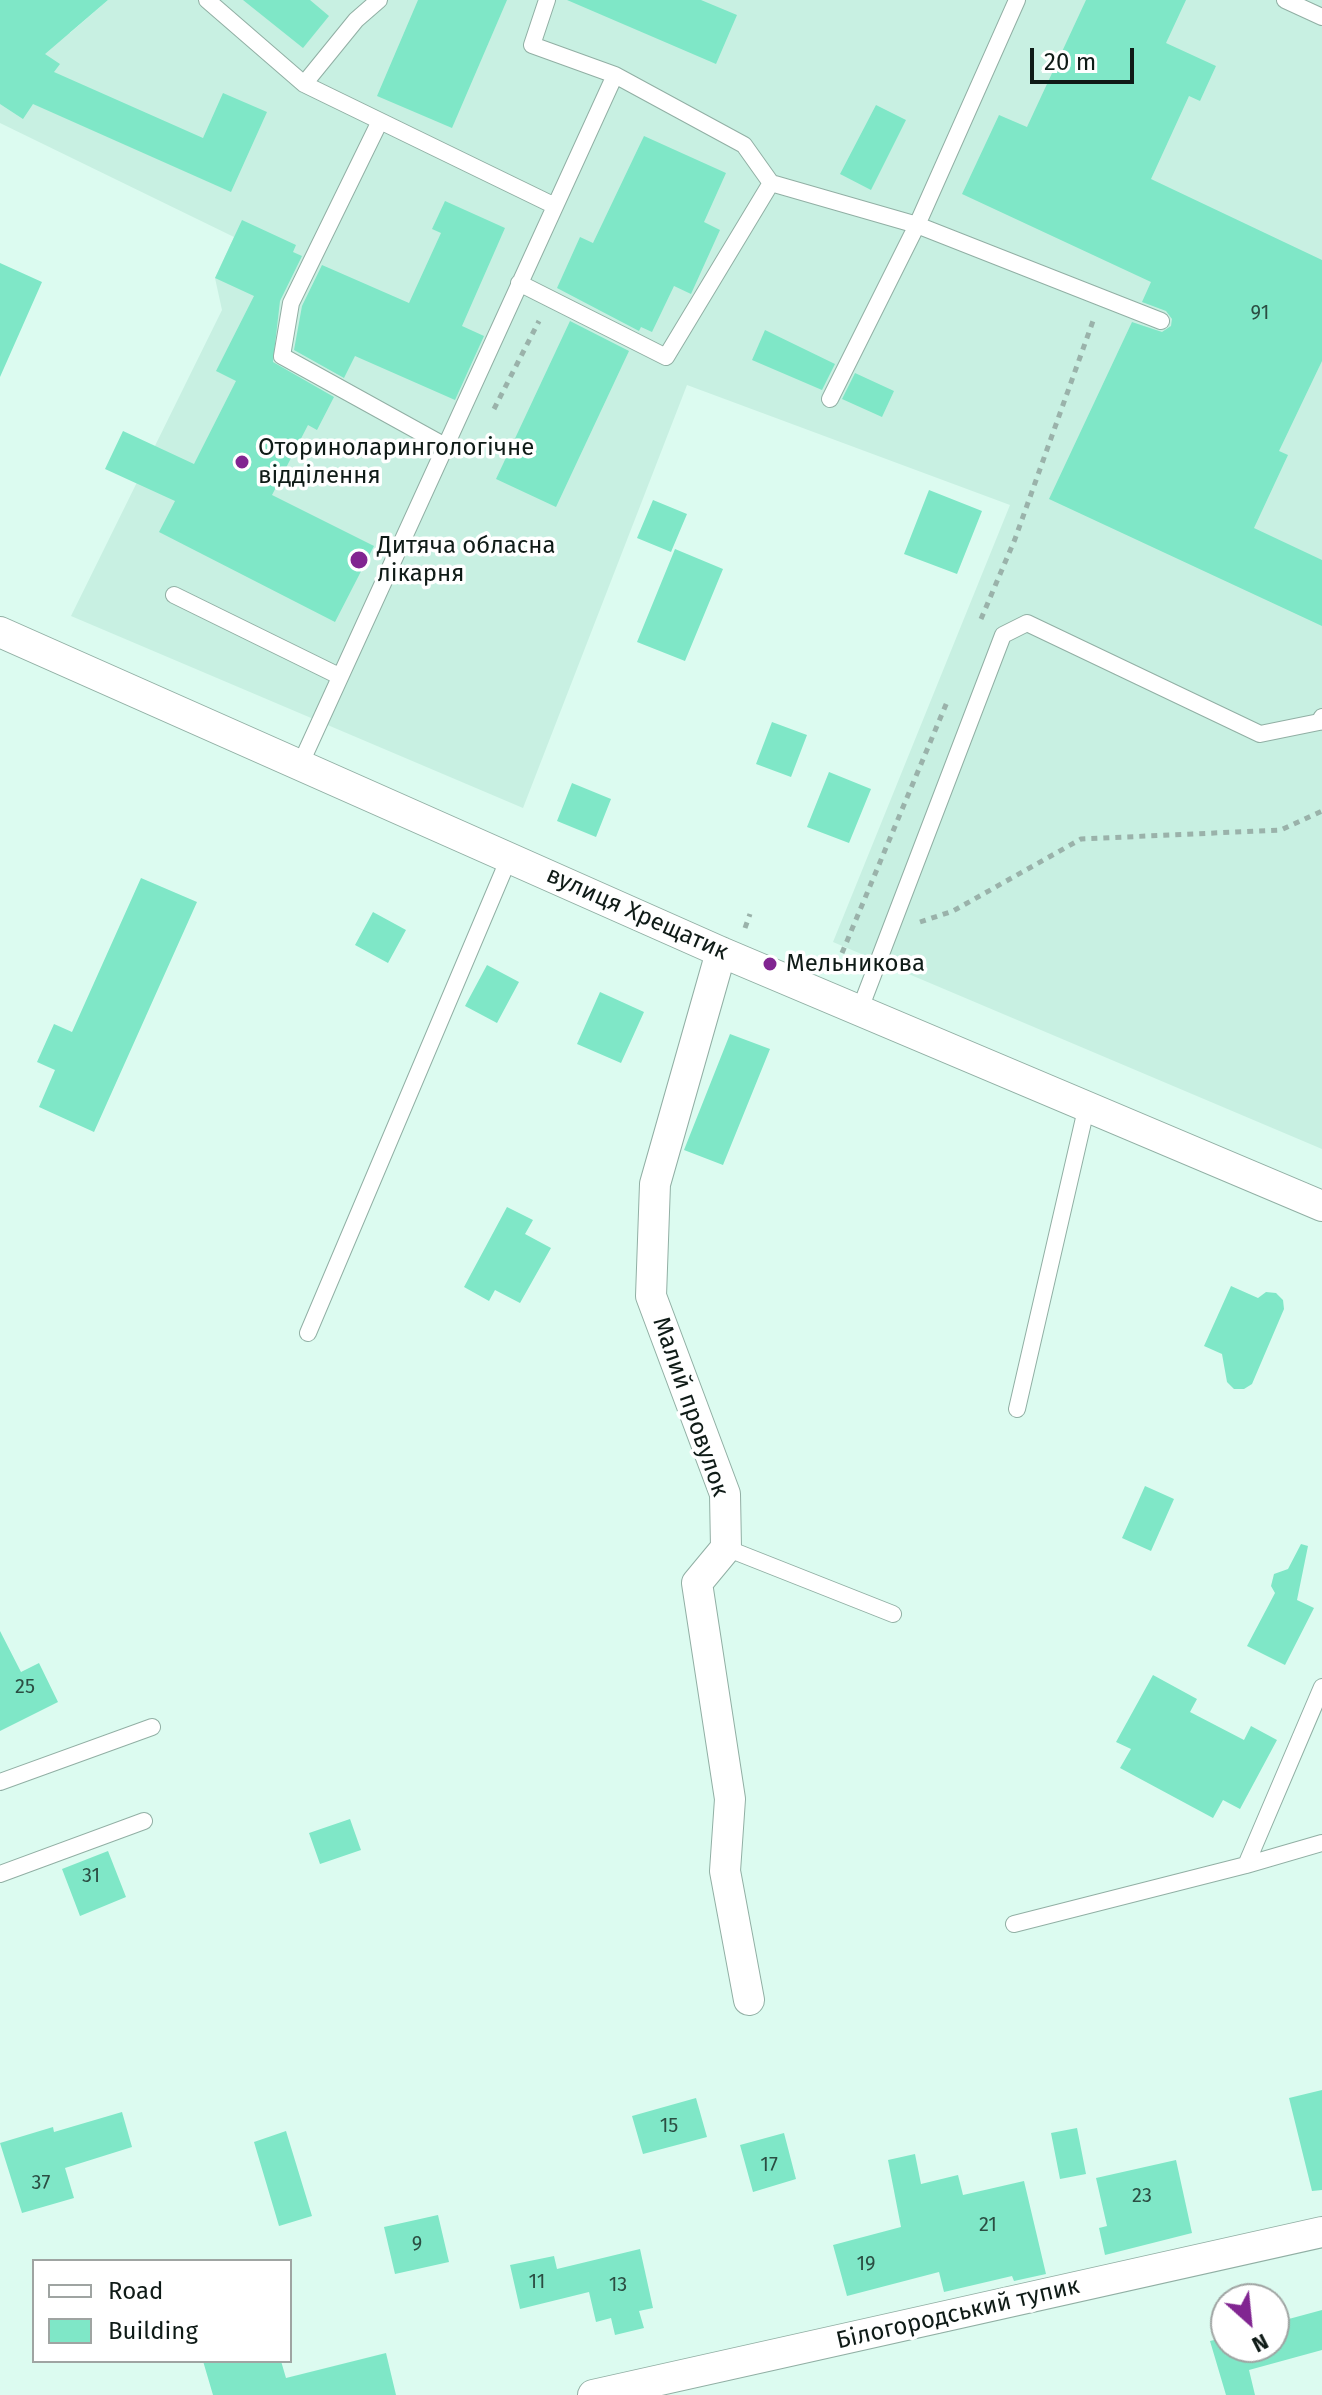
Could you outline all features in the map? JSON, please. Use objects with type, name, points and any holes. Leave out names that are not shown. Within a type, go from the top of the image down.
[{"type":"street","name":"вулиця Хрещатик","points":[[0,632],[721,952],[1322,1206]]},
{"type":"street","name":"Малий провулок","points":[[721,952],[655,1184],[651,1296],[725,1494],[726,1548]]},
{"type":"street","points":[[726,1548],[697,1583],[730,1799],[725,1871],[749,2000]]},
{"type":"street","name":"Білогородський тупик","points":[[593,2395],[1322,2232]]},
{"type":"lane","points":[[207,0],[304,84],[555,206]]},
{"type":"lane","points":[[304,84],[356,20],[379,0]]},
{"type":"lane","points":[[547,0],[532,45],[615,75],[744,145],[771,183],[917,225],[1161,321]]},
{"type":"lane","points":[[830,399],[917,225],[1017,0]]},
{"type":"lane","points":[[1285,0],[1322,17]]},
{"type":"lane","points":[[300,765],[615,75]]},
{"type":"lane","points":[[380,121],[291,303],[282,356],[445,446]]},
{"type":"lane","points":[[519,283],[666,357],[771,183]]},
{"type":"lane","points":[[174,595],[339,676]]},
{"type":"lane","points":[[860,1009],[1003,635],[1027,623],[1260,734],[1319,722],[1322,717]]},
{"type":"lane","points":[[308,1333],[509,858]]},
{"type":"lane","points":[[1017,1409],[1087,1105]]},
{"type":"lane","points":[[726,1548],[893,1614]]},
{"type":"lane","points":[[1246,1865],[1322,1687]]},
{"type":"lane","points":[[0,1782],[152,1727]]},
{"type":"lane","points":[[0,1874],[144,1821]]},
{"type":"lane","points":[[1014,1924],[1322,1843]]},
{"type":"path","points":[[889,933],[953,911],[1081,839],[1281,830],[1322,811]]},
{"type":"shaded area","name":"Дитяча обласна лікарня","points":[[108,0],[1322,0],[1322,1149],[833,942],[1010,505],[687,385],[523,808],[71,616],[222,310],[215,278],[234,237],[0,123],[0,47],[47,6],[70,33]]},
{"type":"building","points":[[0,0],[108,0],[45,54],[60,64],[54,72],[203,138],[223,93],[267,112],[231,192],[33,104],[23,119],[0,104]]},
{"type":"building","points":[[243,0],[310,0],[329,16],[303,48]]},
{"type":"building","points":[[418,0],[507,0],[452,128],[377,96]]},
{"type":"building","points":[[567,0],[701,0],[737,15],[716,64]]},
{"type":"building","points":[[1086,0],[1186,0],[1166,43],[1216,66],[1200,101],[1189,96],[1151,179],[1322,260],[1322,361],[1279,451],[1288,455],[1254,528],[1322,560],[1322,626],[1049,499],[1132,322],[1162,332],[1171,326],[1172,319],[1166,311],[1142,302],[1151,282],[962,194],[999,115],[1027,127]]},
{"type":"building","points":[[876,105],[906,120],[871,190],[840,174]]},
{"type":"building","points":[[644,136],[726,173],[704,222],[720,230],[691,294],[674,286],[652,332],[641,327],[639,331],[557,288],[580,237],[593,243]]},
{"type":"building","points":[[445,201],[505,228],[462,326],[484,336],[455,400],[355,356],[344,378],[294,350],[302,306],[322,265],[409,303],[441,233],[432,229]]},
{"type":"building","name":"Оториноларингологічне відділення","points":[[242,220],[296,245],[293,252],[302,256],[280,301],[273,362],[334,397],[317,430],[308,425],[272,495],[374,546],[335,622],[159,532],[175,501],[105,469],[123,431],[194,464],[236,381],[216,371],[254,296],[215,278]]},
{"type":"building","points":[[0,263],[42,282],[0,377]]},
{"type":"building","points":[[570,321],[629,351],[556,507],[496,479]]},
{"type":"building","points":[[765,330],[835,364],[822,390],[752,360]]},
{"type":"building","points":[[855,373],[894,391],[882,417],[842,399]]},
{"type":"building","points":[[929,490],[982,511],[957,574],[904,554]]},
{"type":"building","points":[[653,500],[687,514],[671,552],[637,538]]},
{"type":"building","points":[[675,549],[723,569],[685,661],[637,642]]},
{"type":"building","points":[[772,722],[807,735],[791,777],[756,764]]},
{"type":"building","points":[[829,772],[871,789],[849,843],[807,827]]},
{"type":"building","points":[[572,783],[611,799],[596,837],[557,821]]},
{"type":"building","points":[[141,878],[197,902],[94,1132],[39,1107],[55,1070],[37,1062],[54,1024],[72,1032]]},
{"type":"building","points":[[373,912],[406,930],[388,963],[355,945]]},
{"type":"building","points":[[487,965],[519,982],[497,1023],[465,1006]]},
{"type":"building","points":[[600,992],[644,1012],[621,1063],[577,1044]]},
{"type":"building","points":[[730,1034],[770,1049],[723,1165],[684,1150]]},
{"type":"building","points":[[507,1207],[533,1220],[525,1234],[551,1248],[520,1303],[495,1290],[489,1301],[464,1287]]},
{"type":"building","points":[[1231,1286],[1258,1298],[1266,1292],[1276,1293],[1283,1300],[1284,1309],[1252,1384],[1244,1389],[1234,1389],[1227,1382],[1222,1354],[1204,1346]]},
{"type":"building","points":[[1145,1486],[1174,1499],[1151,1551],[1122,1538]]},
{"type":"building","points":[[1301,1544],[1308,1546],[1297,1600],[1314,1608],[1285,1665],[1247,1646],[1275,1593],[1271,1586],[1274,1574],[1288,1569]]},
{"type":"building","points":[[0,1631],[21,1672],[39,1663],[58,1702],[0,1731]]},
{"type":"building","points":[[1153,1675],[1197,1699],[1190,1712],[1244,1740],[1251,1726],[1277,1740],[1240,1809],[1223,1800],[1213,1818],[1120,1768],[1131,1749],[1116,1742]]},
{"type":"building","points":[[350,1819],[361,1850],[320,1864],[309,1833]]},
{"type":"building","points":[[108,1851],[126,1897],[80,1916],[62,1869]]},
{"type":"building","points":[[1322,2090],[1322,2190],[1312,2191],[1289,2098]]},
{"type":"building","points":[[696,2098],[707,2137],[643,2154],[632,2116]]},
{"type":"building","points":[[122,2112],[132,2147],[65,2168],[74,2198],[22,2213],[0,2143],[53,2127],[54,2132]]},
{"type":"building","points":[[1077,2128],[1086,2174],[1060,2179],[1051,2133]]},
{"type":"building","points":[[286,2131],[312,2216],[279,2226],[254,2142]]},
{"type":"building","points":[[784,2133],[796,2179],[753,2192],[740,2145]]},
{"type":"building","points":[[915,2154],[921,2184],[958,2175],[963,2195],[1024,2181],[1046,2274],[1014,2281],[1012,2276],[944,2292],[939,2272],[847,2296],[833,2245],[901,2227],[888,2160]]},
{"type":"building","points":[[1176,2160],[1192,2233],[1105,2255],[1099,2228],[1107,2226],[1096,2178]]},
{"type":"building","points":[[438,2215],[449,2262],[395,2274],[384,2227]]},
{"type":"building","points":[[640,2249],[653,2308],[639,2311],[644,2328],[615,2335],[611,2318],[596,2322],[589,2292],[520,2309],[510,2265],[554,2256],[557,2269]]},
{"type":"building","points":[[1322,2310],[1322,2350],[1290,2359],[1290,2319]]},
{"type":"building","points":[[386,2353],[396,2395],[213,2395],[204,2363],[282,2363],[286,2378]]},
{"type":"building","points":[[1217,2363],[1275,2363],[1249,2370],[1255,2395],[1226,2395]]},
{"type":"place","name":"Оториноларингологічне відділення","points":[[242,462]]},
{"type":"place","name":"Дитяча обласна лікарня","points":[[359,560]]},
{"type":"place","name":"Мельникова","points":[[770,964]]}]
